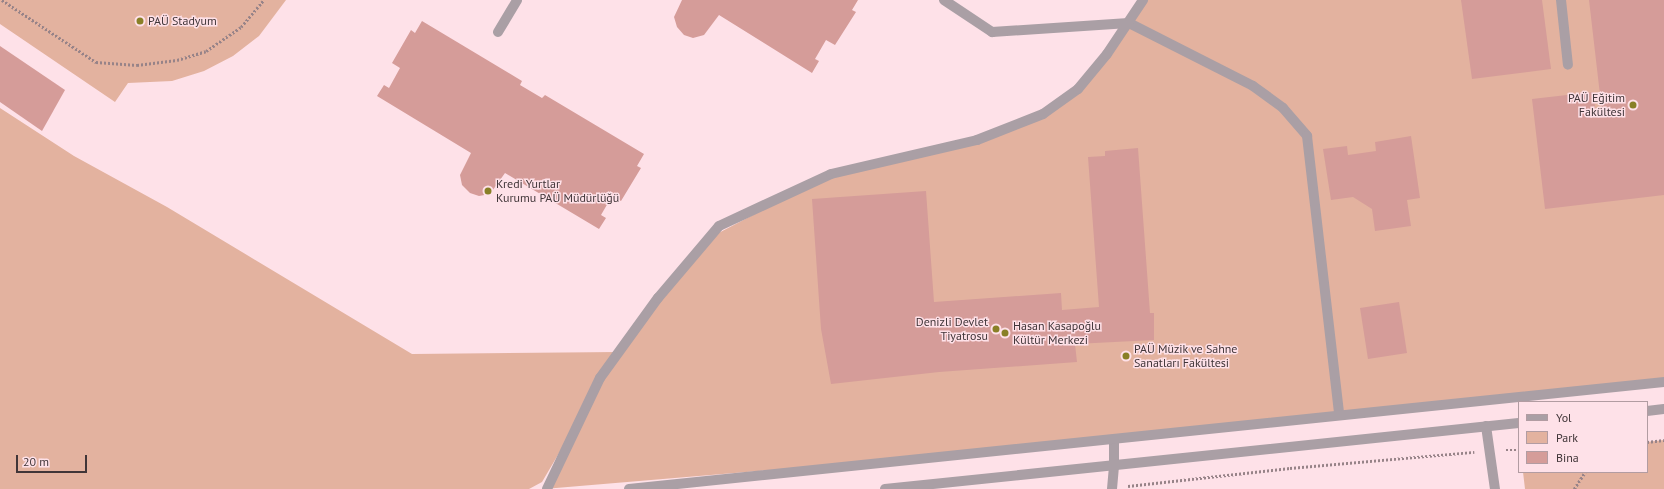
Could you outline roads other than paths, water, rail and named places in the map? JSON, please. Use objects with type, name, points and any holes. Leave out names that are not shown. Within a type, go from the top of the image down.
[{"type":"street","points":[[498,32],[517,0]]},
{"type":"street","points":[[944,0],[992,32],[1129,23],[1253,86],[1283,108],[1307,136],[1339,414]]},
{"type":"street","points":[[547,489],[600,378],[658,298],[719,226],[831,174],[977,140],[1043,114],[1078,89],[1129,23],[1143,0]]},
{"type":"street","points":[[1561,0],[1568,65]]},
{"type":"street","points":[[629,489],[1114,441],[1339,414],[1664,382]]},
{"type":"street","points":[[1648,411],[1664,409]]},
{"type":"street","points":[[885,489],[1114,467],[1518,423]]},
{"type":"street","points":[[1486,426],[1495,489]]},
{"type":"street","points":[[1112,489],[1114,441]]},
{"type":"place","name":"PAÜ Stadyum","points":[[140,21]]},
{"type":"place","name":"PAÜ Eğitim Fakültesi","points":[[1633,105]]},
{"type":"place","name":"Kredi Yurtlar Kurumu PAÜ Müdürlüğü","points":[[488,191]]},
{"type":"place","name":"Denizli Devlet Tiyatrosu","points":[[996,329]]},
{"type":"place","name":"Hasan Kasapoğlu Kültür Merkezi","points":[[1005,333]]},
{"type":"place","name":"PAÜ Müzik ve Sahne Sanatları Fakültesi","points":[[1126,356]]}]
